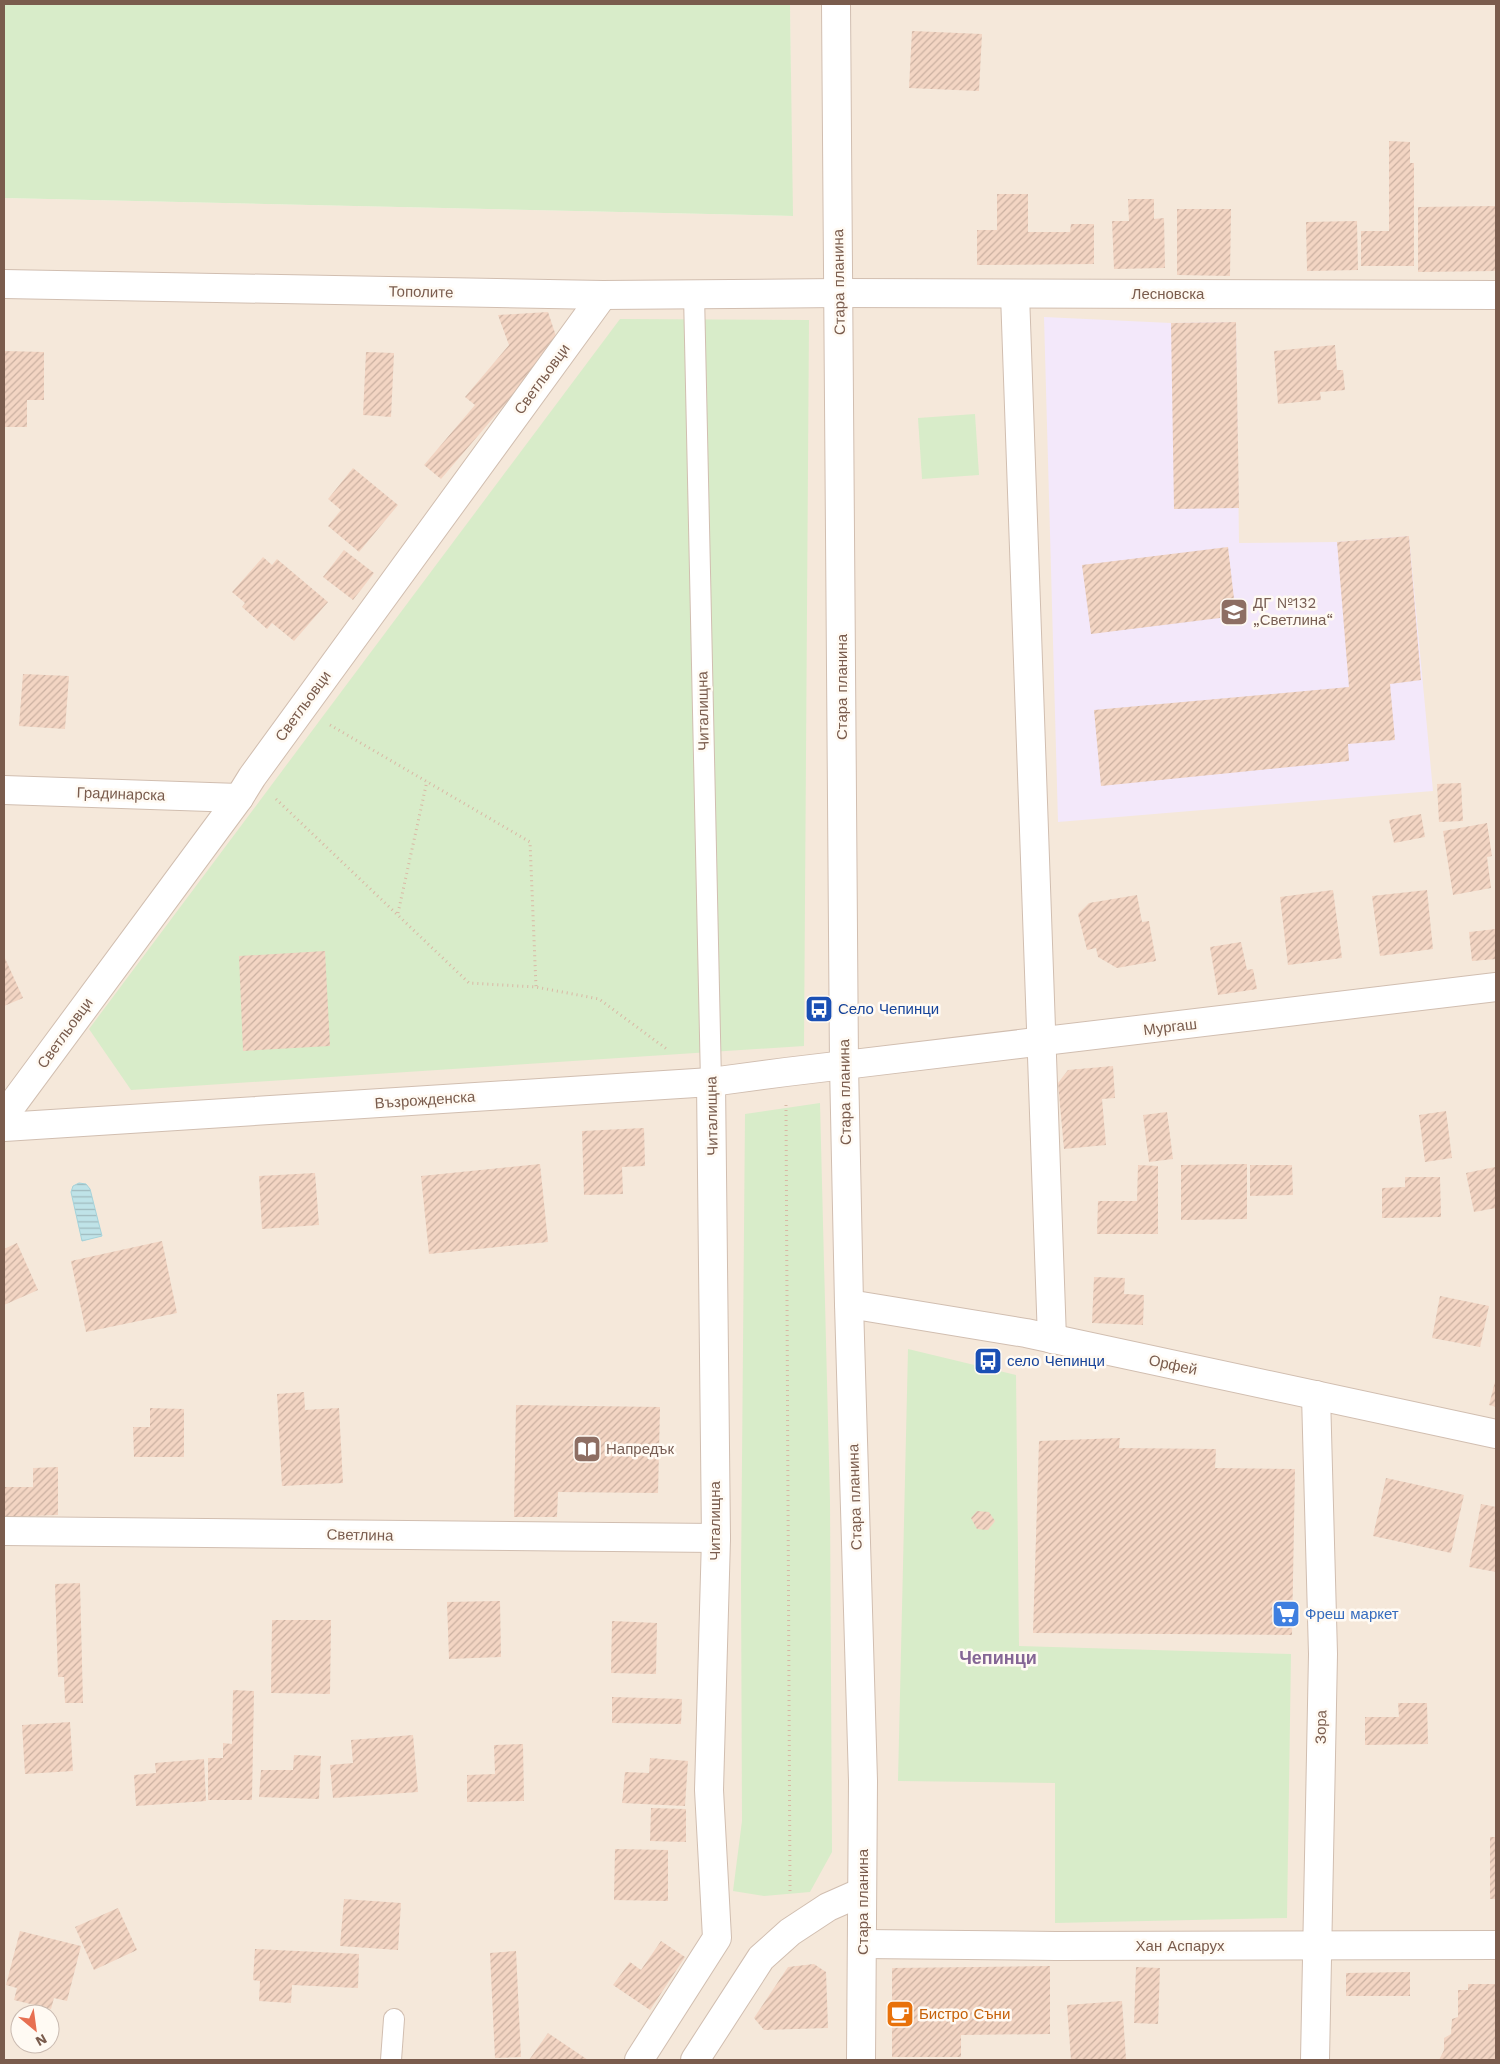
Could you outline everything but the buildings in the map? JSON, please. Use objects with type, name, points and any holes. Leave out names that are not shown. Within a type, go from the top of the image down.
[{"type":"street","name":"Стара планина","points":[[836,4],[844,1066],[863,1781],[861,2060]]},
{"type":"street","name":"Тополите","points":[[4,284],[602,295],[839,293]]},
{"type":"street","name":"Лесновска","points":[[839,293],[1496,295]]},
{"type":"street","points":[[1016,294],[1052,1339]]},
{"type":"street","name":"Светльовци","points":[[4,1116],[602,295]]},
{"type":"street","name":"Градинарска","points":[[4,790],[245,787]]},
{"type":"street","name":"Мургаш","points":[[844,1066],[1496,987]]},
{"type":"street","name":"Възрожденска","points":[[4,1127],[711,1082],[844,1066]]},
{"type":"street","name":"Читалищна","points":[[639,2060],[717,1938],[709,1790],[716,1538],[711,1082]]},
{"type":"street","name":"Орфей","points":[[849,1304],[1026,1333],[1496,1434]]},
{"type":"street","name":"Зора","points":[[1315,2060],[1323,1654],[1316,1395]]},
{"type":"street","name":"Светлина","points":[[4,1531],[716,1538]]},
{"type":"street","points":[[695,2060],[761,1958],[790,1932],[828,1907],[862,1892]]},
{"type":"street","name":"Хан Аспарух","points":[[863,1944],[1496,1945]]},
{"type":"lane","name":"Читалищна","points":[[694,294],[711,1082]]},
{"type":"lane","points":[[391,2060],[394,2019]]},
{"type":"path","points":[[302,708],[530,842],[536,987]]},
{"type":"path","points":[[398,914],[427,782]]},
{"type":"path","points":[[245,787],[398,914],[469,983],[536,987],[599,999],[671,1052]]},
{"type":"path","points":[[786,1072],[790,1932]]},
{"type":"shaded area","points":[[790,4],[1496,4],[1496,2060],[4,2060],[4,198],[792,216]]},
{"type":"shaded area","name":"ДГ №132 „Светлина“","points":[[1044,317],[1171,323],[1236,322],[1239,543],[1337,542],[1409,536],[1433,791],[1058,822]]},
{"type":"green space","points":[[4,4],[790,4],[793,216],[4,198]]},
{"type":"green space","points":[[620,319],[809,320],[804,1046],[131,1090],[89,1029]]},
{"type":"green space","points":[[975,414],[979,475],[922,479],[918,418]]},
{"type":"green space","points":[[820,1103],[830,1501],[832,1852],[810,1892],[764,1896],[733,1891],[742,1821],[741,1578],[745,1114]]},
{"type":"green space","points":[[908,1349],[1016,1375],[1019,1646],[1291,1654],[1287,1918],[1055,1923],[1055,1783],[898,1781]]},
{"type":"water","points":[[79,1183],[86,1184],[90,1189],[102,1236],[82,1241],[71,1192],[73,1186]]},
{"type":"place","name":"ДГ №132 „Светлина“","points":[[1234,612]]},
{"type":"place","name":"Село Чепинци","points":[[819,1009]]},
{"type":"place","name":"село Чепинци","points":[[988,1361]]},
{"type":"place","name":"Напредък","points":[[587,1449]]},
{"type":"place","name":"Фреш маркет","points":[[1286,1614]]},
{"type":"place","name":"Бистро Съни","points":[[900,2014]]},
{"type":"district","name":"Чепинци","points":[[998,1658]]}]
